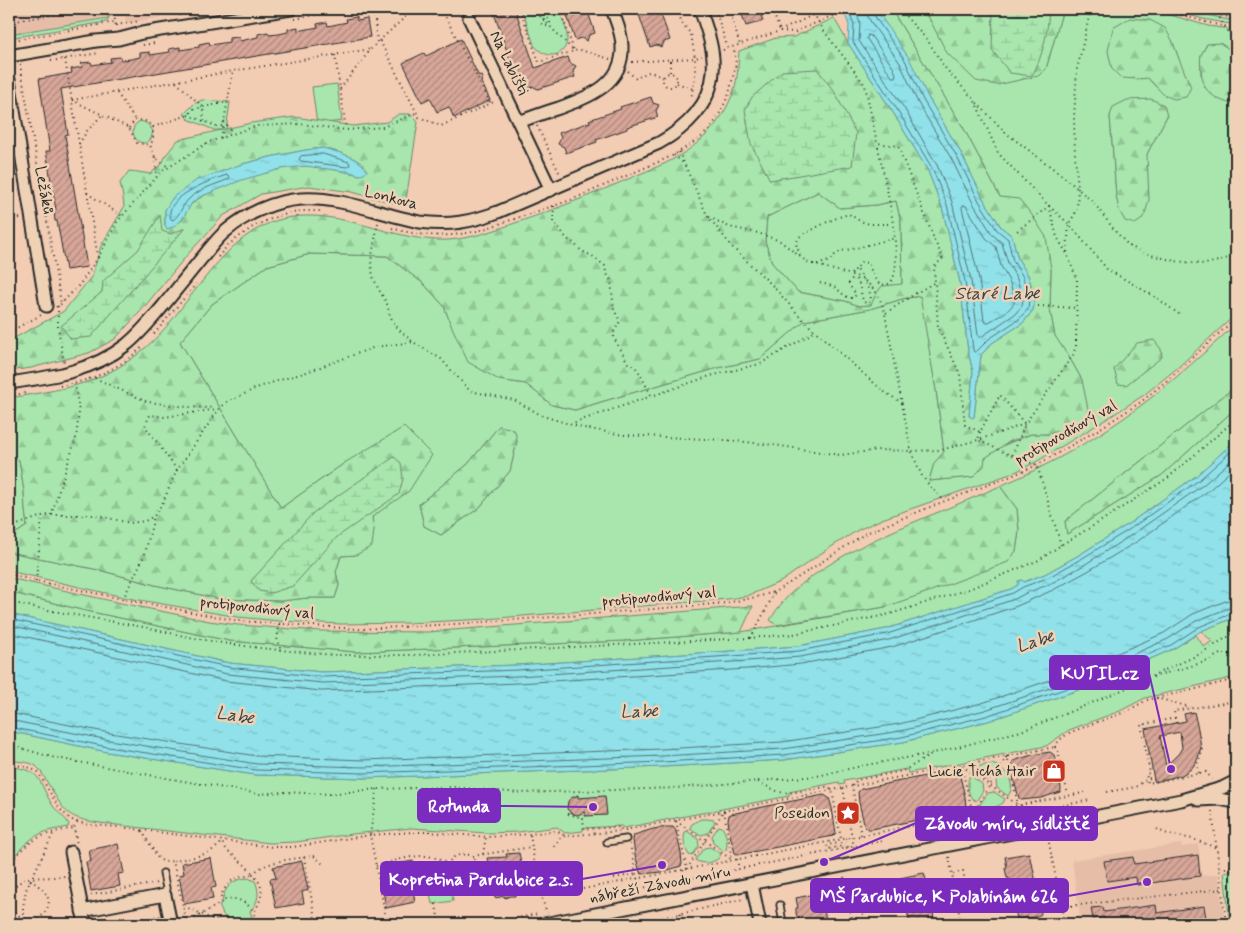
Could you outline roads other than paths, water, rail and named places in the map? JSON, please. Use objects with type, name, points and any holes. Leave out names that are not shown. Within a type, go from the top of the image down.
[{"type":"street","points":[[9,56],[291,9]]},
{"type":"street","name":"Na Labišti","points":[[519,122],[601,90],[614,76],[620,62],[622,46],[612,9]]},
{"type":"street","name":"Lonkova","points":[[9,383],[65,374],[96,363],[126,345],[140,333],[213,244],[243,218],[261,208],[279,202],[319,198],[420,222],[463,223],[498,212],[659,143],[683,127],[693,117],[701,107],[712,84],[714,71],[712,53],[700,9]]},
{"type":"street","name":"Na Labišti","points":[[469,18],[551,190]]},
{"type":"street","name":"Ležáků","points":[[9,80],[51,308]]},
{"type":"street","points":[[1235,780],[1230,792],[1230,797],[1235,804]]},
{"type":"street","name":"nábřeží Závodu míru","points":[[544,924],[1181,800],[1222,788],[1235,780]]},
{"type":"street","name":"nábřeží Závodu míru","points":[[1181,800],[1219,799],[1235,804]]},
{"type":"street","points":[[71,852],[85,924]]},
{"type":"street","name":"nábřeží Závodu míru","points":[[752,884],[760,924]]},
{"type":"street","points":[[82,911],[165,895],[170,919]]},
{"type":"lane","points":[[607,842],[627,839]]},
{"type":"lane","points":[[163,873],[166,888],[165,895]]},
{"type":"lane","points":[[780,906],[783,924]]},
{"type":"water","name":"Staré Labe","points":[[843,9],[876,9],[909,58],[928,97],[961,153],[983,198],[1001,227],[1012,236],[1018,259],[1028,275],[1035,299],[1033,310],[1023,323],[992,343],[981,355],[974,417],[972,418],[969,416],[973,372],[968,351],[960,282],[942,207],[928,171],[848,43],[849,25]]},
{"type":"water","points":[[323,148],[341,153],[360,162],[367,171],[360,175],[305,166],[281,169],[242,180],[202,196],[192,203],[181,221],[167,229],[165,225],[165,210],[173,197],[197,180],[239,165],[270,157]]},
{"type":"water","name":"Labe","points":[[1236,440],[1236,617],[1201,631],[1173,649],[1081,689],[988,721],[903,742],[784,760],[663,767],[364,778],[255,775],[107,752],[9,731],[9,614],[229,663],[322,672],[517,665],[798,646],[886,629],[1011,589],[1018,585],[1018,581],[1022,580],[1024,582],[1045,574],[1127,525],[1196,476]]},
{"type":"place","name":"KUTIL.cz","points":[[1171,769]]},
{"type":"place","name":"Lucie Tichá Hair","points":[[1054,771]]},
{"type":"place","name":"Rotunda","points":[[593,807]]},
{"type":"place","name":"Poseidon","points":[[848,813]]},
{"type":"place","name":"Závodu míru, sídliště","points":[[824,862]]},
{"type":"place","name":"Kopretina Pardubice z.s.","points":[[662,865]]},
{"type":"place","name":"MŠ Pardubice, K Polabinám 626","points":[[1147,882]]}]
